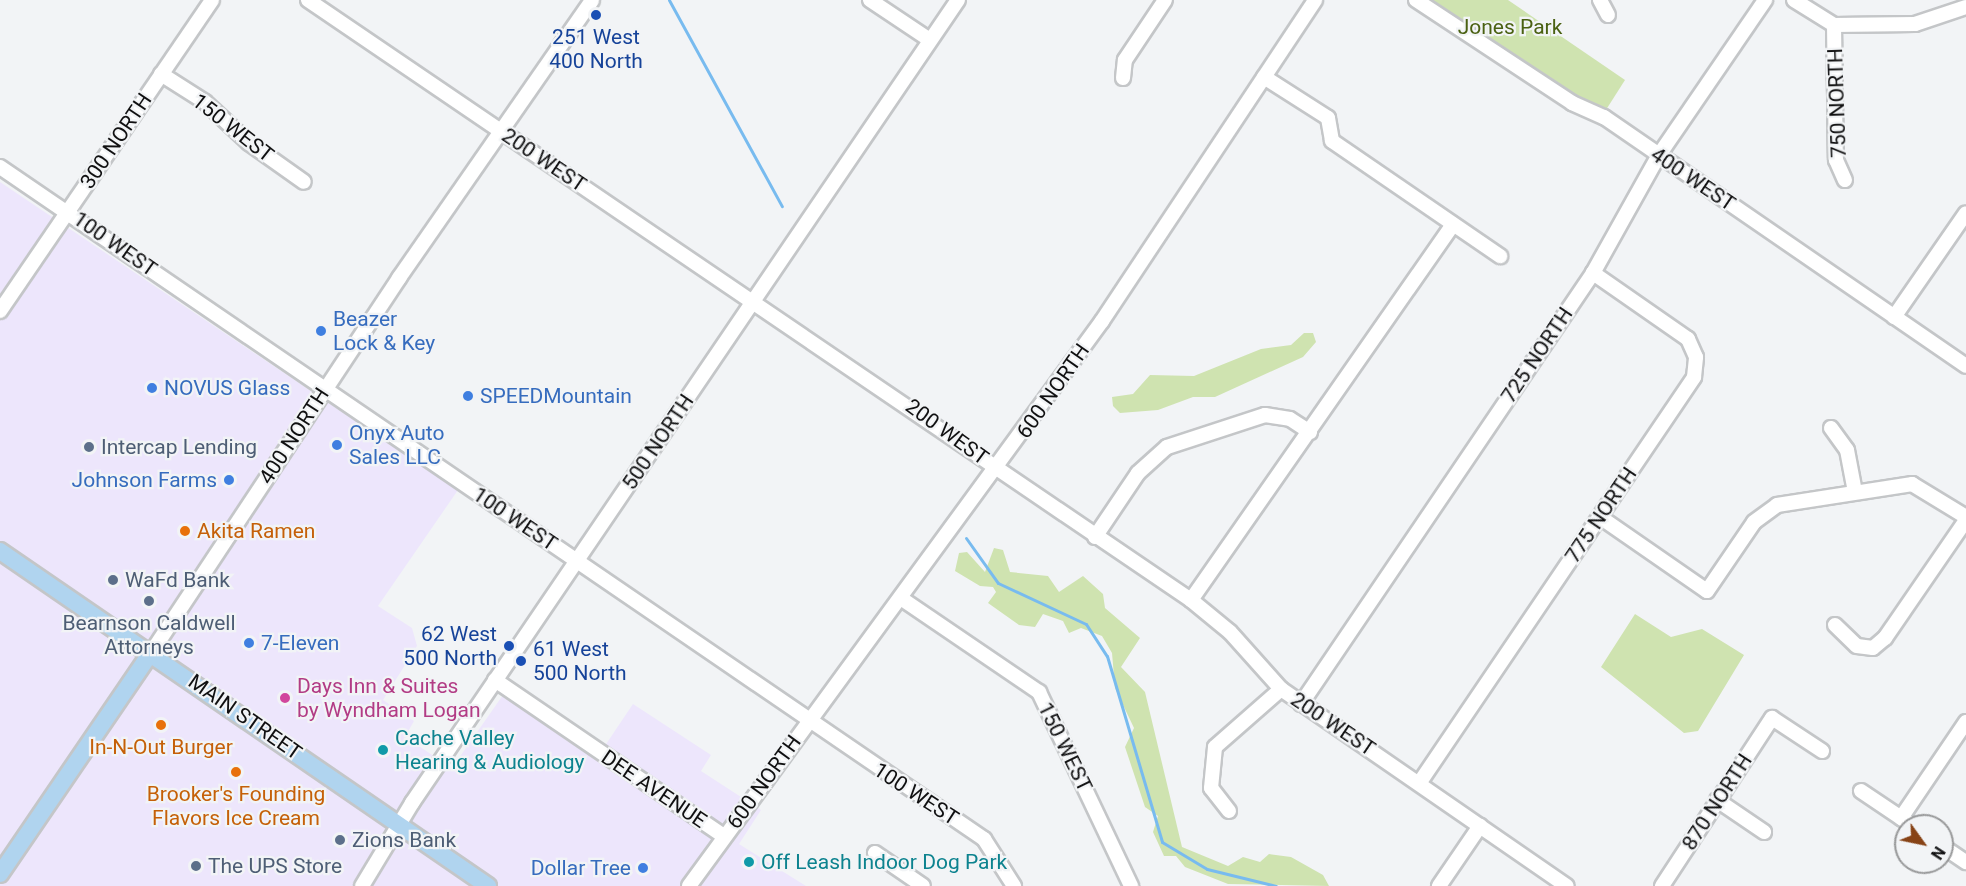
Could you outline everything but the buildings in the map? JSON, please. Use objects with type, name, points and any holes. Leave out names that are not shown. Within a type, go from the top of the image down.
[{"type":"main road","name":"MAIN STREET","points":[[0,550],[488,886]]},
{"type":"main road","name":"400 NORTH","points":[[0,874],[152,653]]},
{"type":"street","name":"300 NORTH","points":[[0,311],[212,0]]},
{"type":"street","name":"200 WEST","points":[[309,0],[754,300],[997,470],[1191,600],[1230,632],[1281,689],[1420,782],[1567,886]]},
{"type":"street","name":"400 NORTH","points":[[152,653],[325,389],[592,0]]},
{"type":"street","points":[[870,0],[930,40]]},
{"type":"street","name":"500 NORTH","points":[[362,886],[495,680],[957,0]]},
{"type":"street","points":[[1123,78],[1125,60],[1165,0]]},
{"type":"street","name":"600 NORTH","points":[[690,886],[807,723],[997,470],[1315,0]]},
{"type":"street","name":"400 WEST","points":[[1416,0],[1659,155],[1966,366]]},
{"type":"street","points":[[1600,0],[1608,15]]},
{"type":"street","name":"725 NORTH","points":[[1301,704],[1593,273],[1659,155],[1765,0]]},
{"type":"street","points":[[1794,0],[1834,25],[1915,24],[1966,7]]},
{"type":"street","name":"750 NORTH","points":[[1834,25],[1836,160],[1845,180]]},
{"type":"street","name":"150 WEST","points":[[161,75],[205,102],[249,143],[304,182]]},
{"type":"street","points":[[1264,77],[1328,118],[1332,141],[1500,256]]},
{"type":"street","name":"100 WEST","points":[[0,167],[576,561],[807,723],[984,839],[1014,886]]},
{"type":"street","points":[[1894,317],[1965,218]]},
{"type":"street","points":[[1191,600],[1453,224]]},
{"type":"street","name":"775 NORTH","points":[[1420,782],[1694,377],[1696,357],[1688,339],[1593,273]]},
{"type":"street","points":[[1095,537],[1138,473],[1167,447],[1265,415],[1290,419],[1310,432]]},
{"type":"street","points":[[1831,428],[1847,450],[1855,492]]},
{"type":"street","points":[[1600,518],[1707,591],[1765,512],[1855,492],[1912,484],[1966,518],[1885,638],[1873,648],[1857,646],[1835,625]]},
{"type":"street","name":"150 WEST","points":[[902,598],[1039,692],[1131,886]]},
{"type":"street","name":"DEE AVENUE","points":[[495,680],[724,836]]},
{"type":"street","points":[[1229,812],[1210,788],[1215,747],[1281,689]]},
{"type":"street","name":"870 NORTH","points":[[1662,886],[1772,718],[1822,751]]},
{"type":"street","points":[[1904,814],[1964,728]]},
{"type":"street","points":[[1861,791],[1895,814]]},
{"type":"street","points":[[1717,800],[1764,832]]},
{"type":"street","points":[[1439,886],[1480,826]]},
{"type":"street","points":[[875,853],[923,886]]},
{"type":"shaded area","points":[[0,182],[458,490],[378,606],[412,628],[417,646],[383,700],[414,721],[405,737],[452,768],[503,695],[596,759],[633,704],[711,755],[701,771],[761,810],[739,844],[806,886],[0,886]]},
{"type":"green space","name":"Jones Park","points":[[1428,0],[1508,0],[1625,80],[1604,113]]},
{"type":"green space","points":[[1304,333],[1313,333],[1316,342],[1303,357],[1215,397],[1193,397],[1158,410],[1120,413],[1113,406],[1112,397],[1133,394],[1150,375],[1194,376],[1261,349],[1291,345]]},
{"type":"green space","points":[[994,548],[1003,550],[1010,572],[1048,576],[1059,592],[1083,576],[1103,594],[1105,608],[1140,638],[1121,667],[1145,692],[1182,847],[1228,866],[1243,857],[1260,862],[1269,854],[1291,857],[1323,875],[1329,886],[1228,884],[1185,867],[1176,856],[1164,856],[1153,832],[1158,816],[1145,807],[1125,747],[1134,728],[1115,688],[1112,653],[1102,636],[1081,628],[1069,633],[1063,621],[1043,614],[1035,627],[1019,625],[988,603],[996,592],[993,587],[980,586],[955,571],[959,553],[967,552],[985,572]]},
{"type":"green space","points":[[1635,614],[1671,637],[1702,629],[1744,655],[1698,731],[1684,733],[1601,667]]},
{"type":"waterway","points":[[669,0],[782,206]]},
{"type":"waterway","points":[[966,538],[998,583],[1086,624],[1107,656],[1162,842],[1207,869],[1276,886]]},
{"type":"place","name":"251 West 400 North","points":[[596,15]]},
{"type":"place","name":"Beazer Lock & Key","points":[[321,331]]},
{"type":"place","name":"NOVUS Glass","points":[[152,388]]},
{"type":"place","name":"SPEEDMountain","points":[[468,396]]},
{"type":"place","name":"Onyx Auto Sales LLC","points":[[337,445]]},
{"type":"place","name":"Intercap Lending","points":[[89,447]]},
{"type":"place","name":"Johnson Farms","points":[[229,480]]},
{"type":"place","name":"Akita Ramen","points":[[185,531]]},
{"type":"place","name":"WaFd Bank","points":[[113,580]]},
{"type":"place","name":"Bearnson Caldwell Attorneys","points":[[149,601]]},
{"type":"place","name":"7-Eleven","points":[[249,643]]},
{"type":"place","name":"62 West 500 North","points":[[509,646]]},
{"type":"place","name":"61 West 500 North","points":[[521,661]]},
{"type":"place","name":"Days Inn & Suites by Wyndham Logan","points":[[285,698]]},
{"type":"place","name":"In-N-Out Burger","points":[[161,725]]},
{"type":"place","name":"Cache Valley Hearing & Audiology","points":[[383,750]]},
{"type":"place","name":"Brooker's Founding Flavors Ice Cream","points":[[236,772]]},
{"type":"place","name":"Zions Bank","points":[[340,840]]},
{"type":"place","name":"Off Leash Indoor Dog Park","points":[[749,862]]},
{"type":"place","name":"The UPS Store","points":[[196,866]]},
{"type":"place","name":"Dollar Tree","points":[[643,868]]}]
